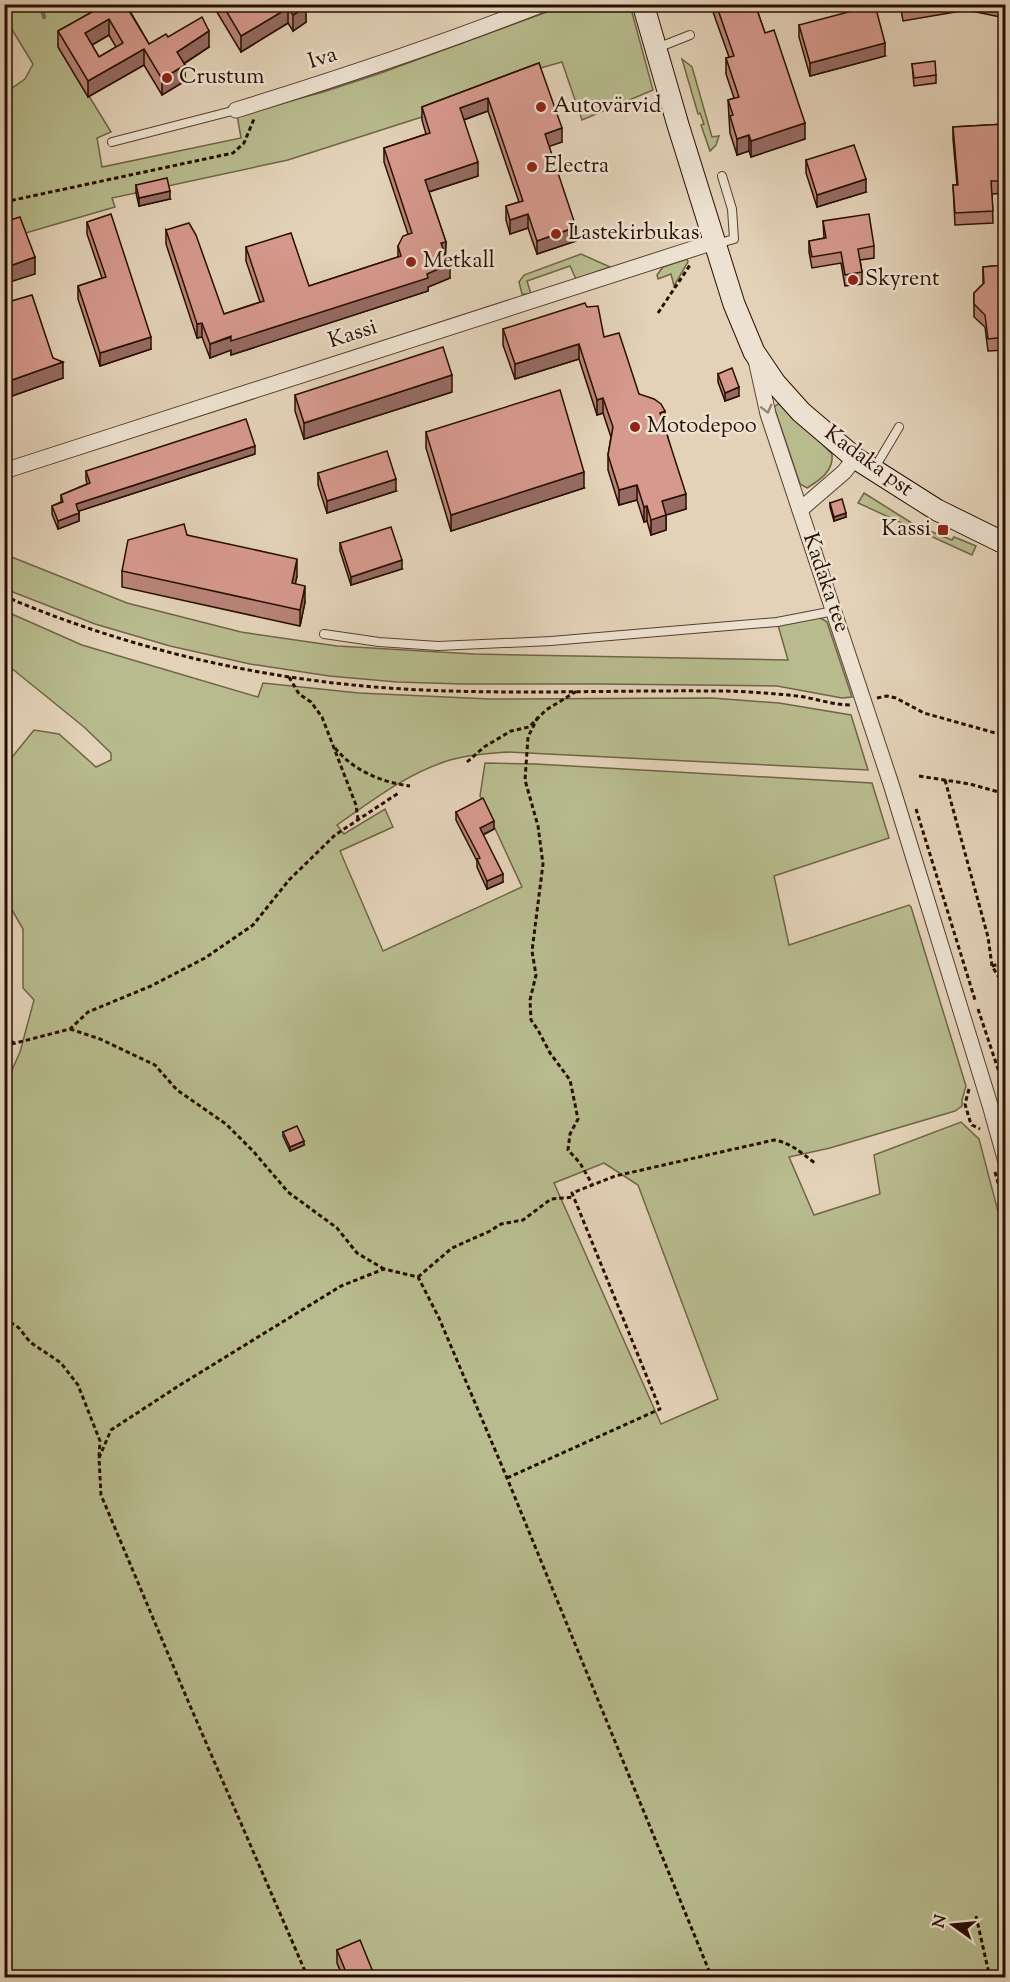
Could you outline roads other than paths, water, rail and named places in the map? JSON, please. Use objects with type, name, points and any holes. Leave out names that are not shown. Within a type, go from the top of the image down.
[{"type":"main road","name":"Kadaka tee","points":[[644,4],[734,304],[754,352]]},
{"type":"main road","name":"Kadaka pst","points":[[754,352],[775,382],[801,412],[855,458],[937,510],[1005,544]]},
{"type":"street","name":"Iva","points":[[236,110],[474,32],[543,4]]},
{"type":"street","name":"Kassi","points":[[4,471],[715,243]]},
{"type":"street","name":"Kadaka tee","points":[[754,352],[768,414],[952,978],[1005,1162]]},
{"type":"street","points":[[800,510],[844,472],[855,458]]},
{"type":"lane","points":[[656,48],[690,35]]},
{"type":"lane","name":"Iva","points":[[112,142],[236,110]]},
{"type":"lane","points":[[715,243],[734,239],[732,208],[722,176]]},
{"type":"lane","points":[[873,470],[899,427]]},
{"type":"lane","points":[[324,634],[379,642],[438,646],[540,642],[777,621],[834,611]]},
{"type":"waterway","points":[[41,4],[44,17]]},
{"type":"place","name":"Crustum","points":[[167,78]]},
{"type":"place","name":"Autovärvid","points":[[541,107]]},
{"type":"place","name":"Electra","points":[[532,167]]},
{"type":"place","name":"Lastekirbukas","points":[[556,234]]},
{"type":"place","name":"Metkall","points":[[411,262]]},
{"type":"place","name":"Skyrent","points":[[853,280]]},
{"type":"place","name":"Motodepoo","points":[[635,427]]},
{"type":"place","name":"Kassi","points":[[943,530]]}]
